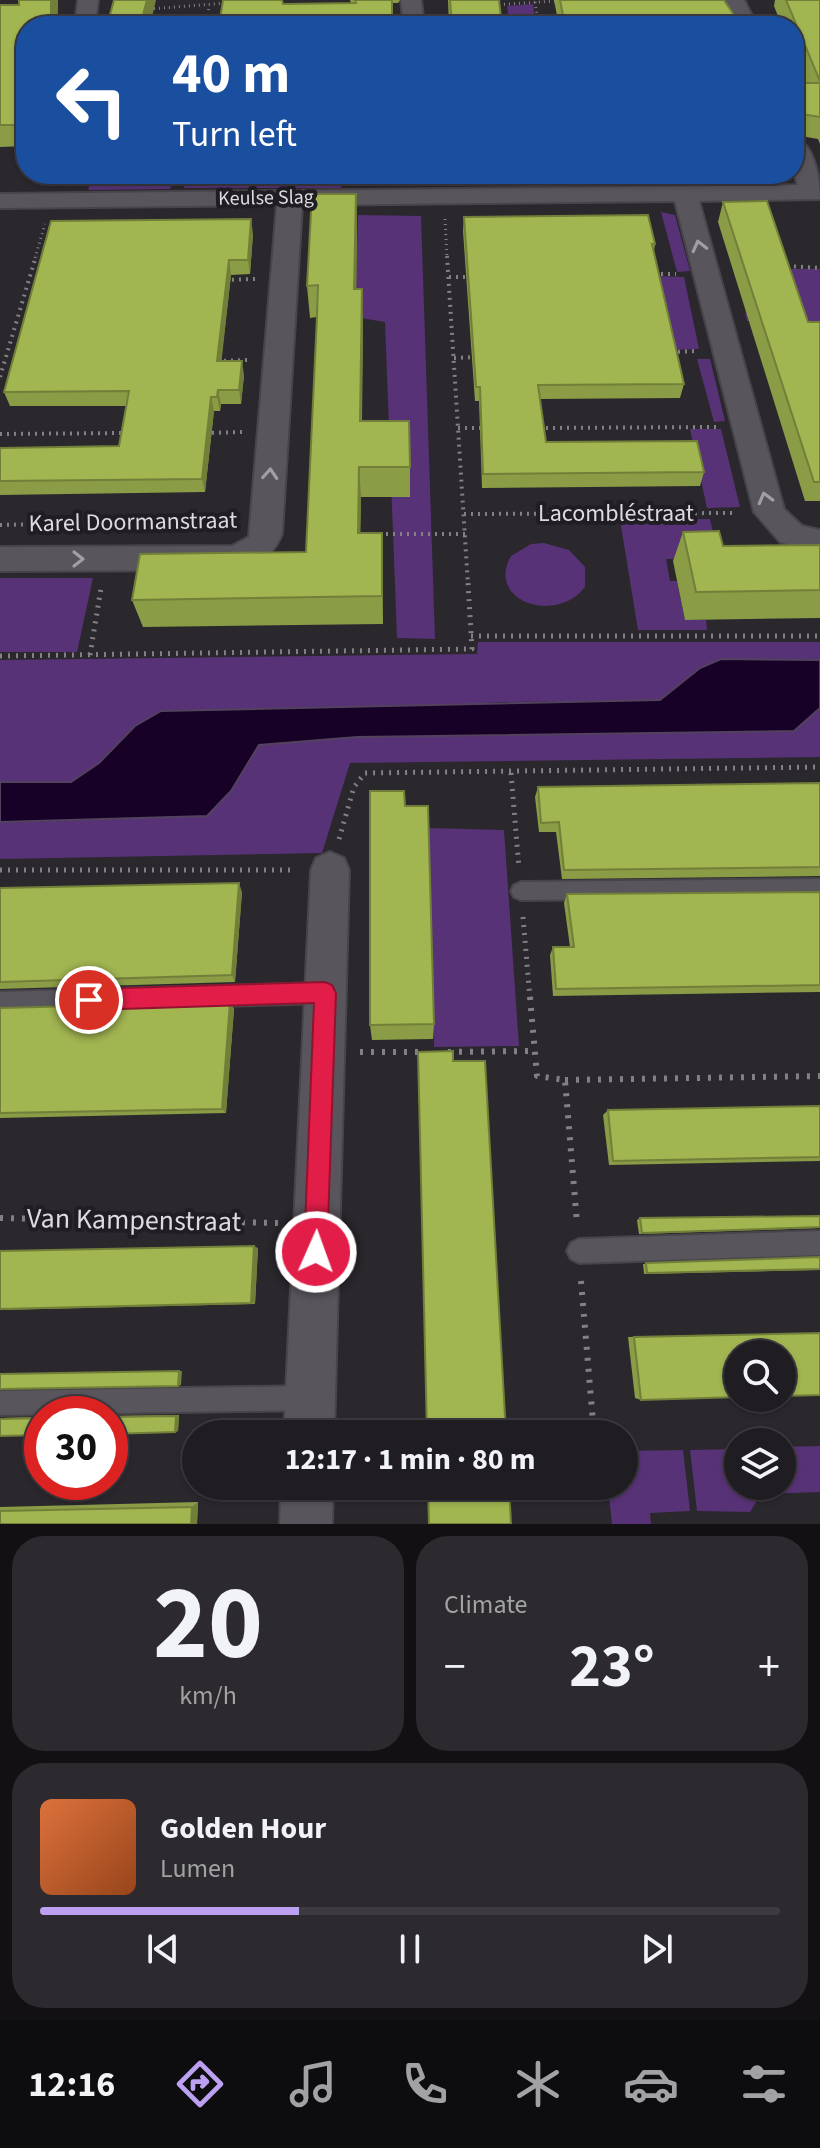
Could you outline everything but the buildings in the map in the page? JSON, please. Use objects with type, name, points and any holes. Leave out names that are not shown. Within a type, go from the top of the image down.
[{"type":"street","points":[[804,166],[816,192]]},
{"type":"street","name":"Keulse Slag","points":[[0,201],[39,193],[290,198],[430,189],[816,192]]},
{"type":"street","points":[[685,193],[769,512],[781,529],[811,543],[820,542]]},
{"type":"street","name":"Karel Doormanstraat","points":[[0,559],[249,556],[262,546],[267,519],[290,198]]},
{"type":"street","points":[[310,1416],[330,870]]},
{"type":"street","points":[[306,1524],[307,1500]]},
{"type":"lane","points":[[521,891],[820,888]]},
{"type":"lane","points":[[0,1002],[325,993]]},
{"type":"lane","points":[[579,1251],[820,1243]]},
{"type":"lane","points":[[0,1403],[310,1416]]},
{"type":"path","points":[[489,6],[569,0],[572,10]]},
{"type":"path","points":[[87,13],[235,3]]},
{"type":"path","points":[[208,16],[209,5]]},
{"type":"path","points":[[0,656],[472,649],[449,277],[430,189]]},
{"type":"path","points":[[0,377],[28,283],[39,193]]},
{"type":"path","points":[[784,256],[787,268],[820,268]]},
{"type":"path","points":[[645,274],[705,273]]},
{"type":"path","points":[[449,277],[479,277]]},
{"type":"path","points":[[224,280],[284,279]]},
{"type":"path","points":[[28,283],[43,283]]},
{"type":"path","points":[[662,352],[726,350]]},
{"type":"path","points":[[454,358],[486,357]]},
{"type":"path","points":[[202,361],[278,360]]},
{"type":"path","points":[[4,363],[19,363]]},
{"type":"path","points":[[538,428],[745,427]]},
{"type":"path","points":[[458,428],[490,428]]},
{"type":"path","points":[[197,433],[273,432]]},
{"type":"path","points":[[0,434],[137,433]]},
{"type":"path","name":"Lacombléstraat","points":[[464,514],[769,512]]},
{"type":"path","name":"Karel Doormanstraat","points":[[0,525],[267,519]]},
{"type":"path","points":[[373,534],[465,534]]},
{"type":"path","points":[[90,655],[106,559]]},
{"type":"path","points":[[471,636],[820,636]]},
{"type":"path","points":[[0,870],[330,870],[354,787],[365,773],[820,767]]},
{"type":"path","points":[[511,773],[537,1076],[565,1080],[820,1076]]},
{"type":"path","points":[[444,1052],[535,1051]]},
{"type":"path","points":[[323,1053],[429,1052]]},
{"type":"path","points":[[565,1080],[593,1420]]},
{"type":"path","name":"Van Kampenstraat","points":[[0,1218],[317,1223]]},
{"type":"shaded area","points":[[533,4],[535,16],[508,16],[507,6]]},
{"type":"shaded area","points":[[90,184],[172,184],[170,189],[88,190]]},
{"type":"shaded area","points":[[184,184],[341,184],[341,188],[184,188]]},
{"type":"shaded area","points":[[451,184],[559,184],[451,186]]},
{"type":"shaded area","points":[[661,212],[675,215],[690,271],[677,272]]},
{"type":"shaded area","points":[[358,215],[421,216],[435,639],[397,638],[385,322],[355,317]]},
{"type":"shaded area","points":[[786,269],[820,269],[820,321],[747,321],[745,313],[769,312]]},
{"type":"shaded area","points":[[654,276],[684,277],[699,349],[670,350]]},
{"type":"shaded area","points":[[697,359],[710,359],[725,421],[714,422]]},
{"type":"shaded area","points":[[690,429],[721,429],[740,507],[707,508]]},
{"type":"shaded area","points":[[710,519],[719,558],[666,559],[670,581],[677,581],[685,620],[706,620],[707,630],[638,630],[620,520]]},
{"type":"shaded area","points":[[544,543],[569,550],[585,567],[585,587],[573,598],[558,605],[528,603],[516,596],[508,585],[506,572],[511,556],[531,544]]},
{"type":"shaded area","points":[[0,578],[93,578],[77,652],[0,652]]},
{"type":"shaded area","points":[[478,642],[820,642],[820,660],[721,659],[700,668],[660,700],[500,702],[135,726],[99,763],[71,782],[0,782],[0,660],[477,654]]},
{"type":"shaded area","points":[[721,659],[820,660],[820,708],[794,731],[357,737],[259,745],[231,791],[207,816],[0,822],[0,782],[71,782],[99,763],[135,726],[161,711],[660,700],[700,668]]},
{"type":"shaded area","points":[[820,708],[820,757],[350,763],[322,853],[0,859],[0,822],[207,816],[231,791],[259,745],[357,737],[794,731]]},
{"type":"shaded area","points":[[428,828],[504,830],[519,1046],[434,1047]]},
{"type":"shaded area","points":[[820,1446],[820,1492],[796,1493],[796,1447]]},
{"type":"shaded area","points":[[724,1449],[724,1500],[757,1500],[750,1512],[697,1511],[690,1450]]},
{"type":"shaded area","points":[[683,1450],[690,1511],[650,1513],[651,1524],[612,1524],[609,1500],[638,1500],[638,1451]]},
{"type":"route","points":[[89,1000],[325,993],[316,1252]]}]
